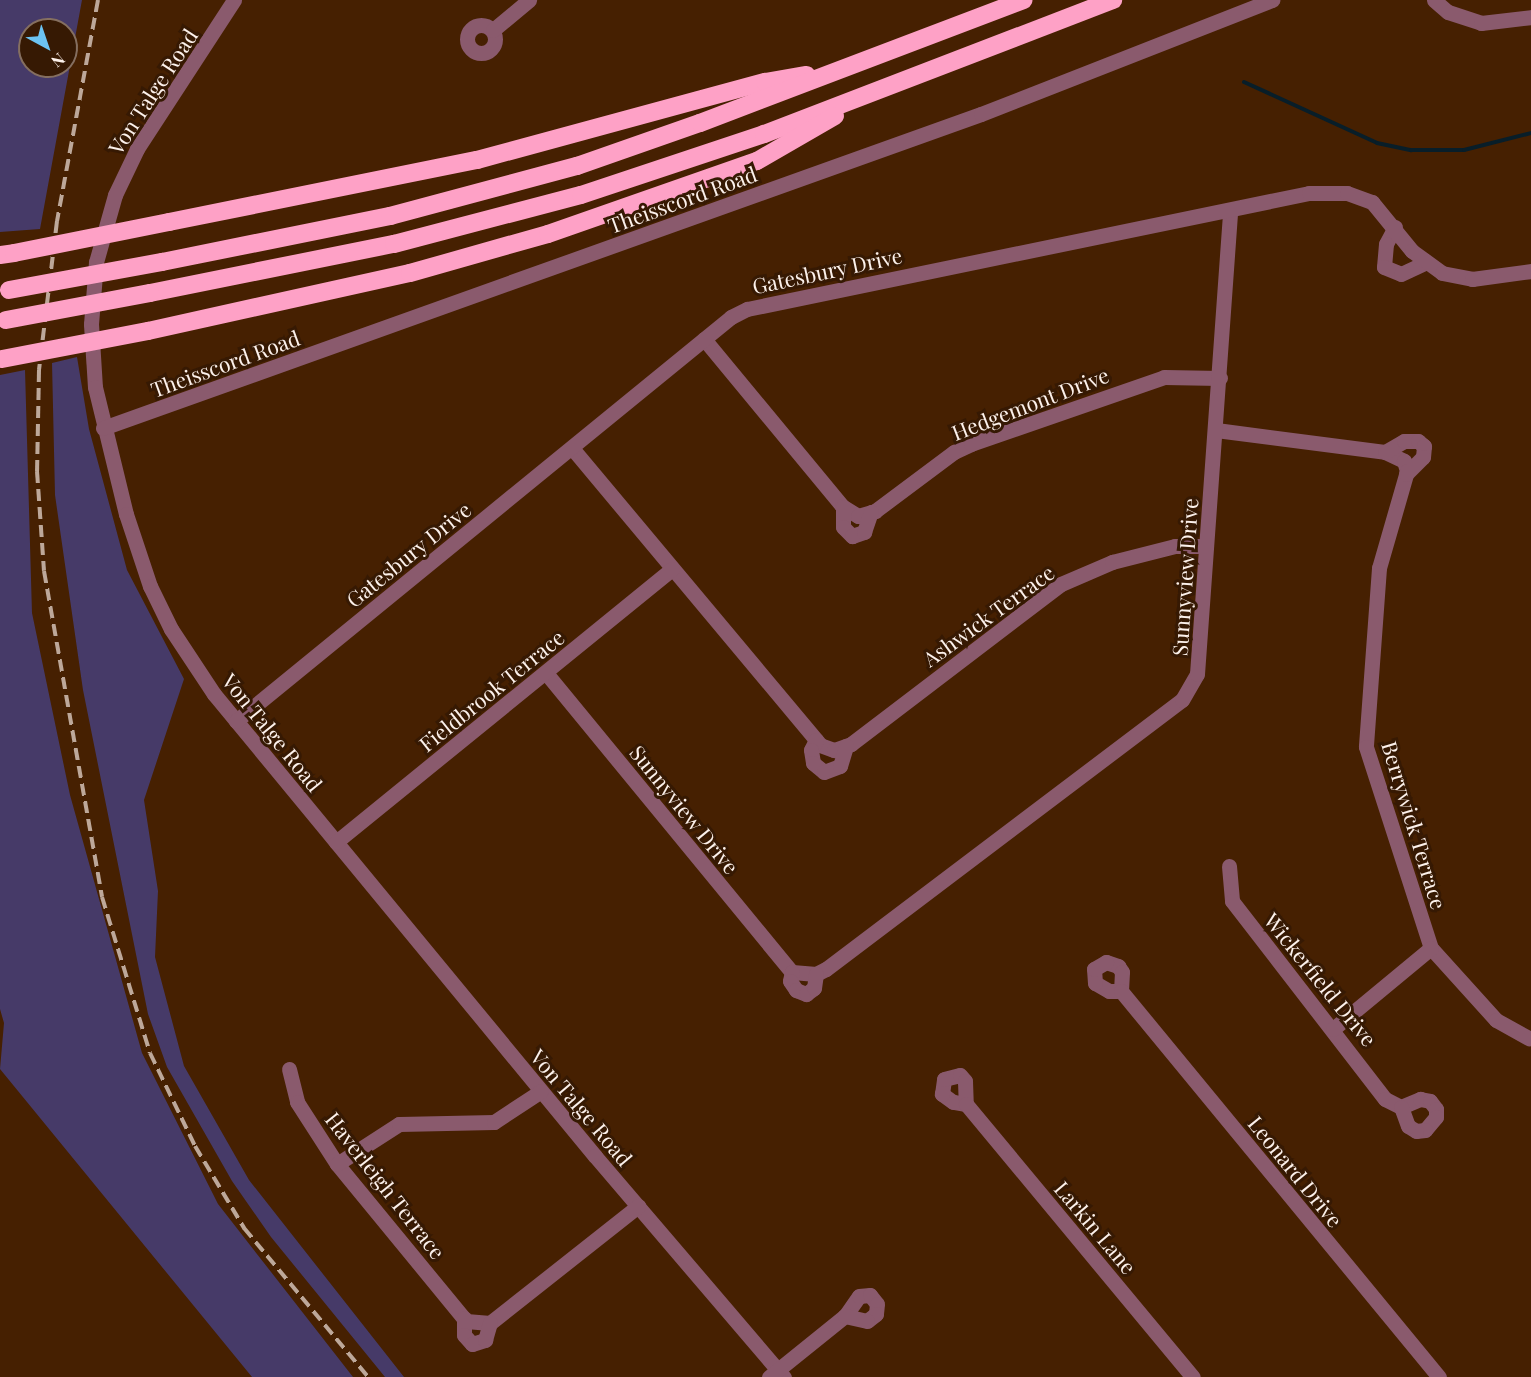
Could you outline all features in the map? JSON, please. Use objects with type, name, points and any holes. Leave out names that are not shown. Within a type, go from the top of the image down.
[{"type":"highway","points":[[5,291],[337,228],[505,186],[638,145],[1023,0]]},
{"type":"highway","points":[[3,321],[332,258],[519,212],[704,155],[1113,0]]},
{"type":"highway","points":[[7,254],[477,160],[765,82],[840,70]]},
{"type":"highway","points":[[1,359],[148,331],[410,273],[610,214],[758,161],[883,88]]},
{"type":"street","name":"Von Talge Road","points":[[234,0],[137,149],[108,215],[96,262],[91,324],[94,379],[104,428],[131,531],[150,586],[187,654],[236,721],[777,1375]]},
{"type":"street","points":[[493,30],[529,0]]},
{"type":"street","name":"Theisscord Road","points":[[104,428],[981,114],[1272,0]]},
{"type":"street","points":[[1434,0],[1449,12],[1481,23],[1531,17]]},
{"type":"street","name":"Gatesbury Drive","points":[[236,721],[731,317],[772,301],[1230,212],[1309,193],[1347,193],[1372,202],[1425,263],[1442,273],[1472,279],[1531,271]]},
{"type":"street","name":"Sunnyview Drive","points":[[546,673],[792,972],[816,974],[1182,700],[1197,674],[1220,378],[1230,212]]},
{"type":"street","points":[[1395,227],[1386,244],[1384,267],[1401,274],[1425,263]]},
{"type":"street","name":"Hedgemont Drive","points":[[704,339],[843,507],[858,516],[871,512],[954,452],[971,444],[1164,377],[1220,378]]},
{"type":"street","name":"Berrywick Terrace","points":[[1216,430],[1385,452],[1404,441],[1418,441],[1424,446],[1424,457],[1406,474],[1379,568],[1366,747],[1431,948],[1496,1020],[1529,1038]]},
{"type":"street","points":[[572,448],[816,740],[834,750],[846,746]]},
{"type":"street","points":[[1385,452],[1404,461],[1406,474]]},
{"type":"street","name":"Ashwick Terrace","points":[[816,740],[811,750],[813,763],[824,772],[840,766],[846,746],[1061,584],[1112,562],[1175,546],[1206,546]]},
{"type":"street","name":"Fieldbrook Terrace","points":[[336,842],[672,569]]},
{"type":"street","name":"Wickerfield Drive","points":[[1228,866],[1232,901],[1385,1099],[1401,1107]]},
{"type":"street","points":[[1333,1029],[1431,948]]},
{"type":"street","name":"Leonard Drive","points":[[1121,991],[1439,1377]]},
{"type":"street","name":"Haverleigh Terrace","points":[[289,1070],[297,1102],[337,1164],[464,1318],[477,1325],[490,1323],[638,1206]]},
{"type":"street","points":[[337,1164],[399,1124],[494,1122],[541,1091]]},
{"type":"street","name":"Larkin Lane","points":[[966,1104],[1193,1377]]},
{"type":"street","points":[[777,1375],[845,1316]]},
{"type":"shaded area","points":[[0,0],[82,0],[78,22],[78,18],[18,18],[18,78],[68,78],[40,229],[0,232]]},
{"type":"shaded area","points":[[77,357],[89,429],[127,570],[184,679],[144,800],[158,891],[155,957],[184,1066],[249,1180],[404,1377],[385,1377],[271,1237],[232,1181],[167,1067],[148,1014],[83,690],[55,495],[52,363]]},
{"type":"shaded area","points":[[25,370],[32,613],[70,795],[142,1053],[218,1204],[353,1377],[252,1377],[0,1069],[4,1023],[0,1009],[0,375]]},
{"type":"waterway","points":[[1244,82],[1377,143],[1411,150],[1464,150],[1531,133]]},
{"type":"railway","points":[[98,0],[57,221],[39,370],[37,471],[44,571],[102,897],[150,1053],[195,1146],[244,1228],[368,1377]]}]
